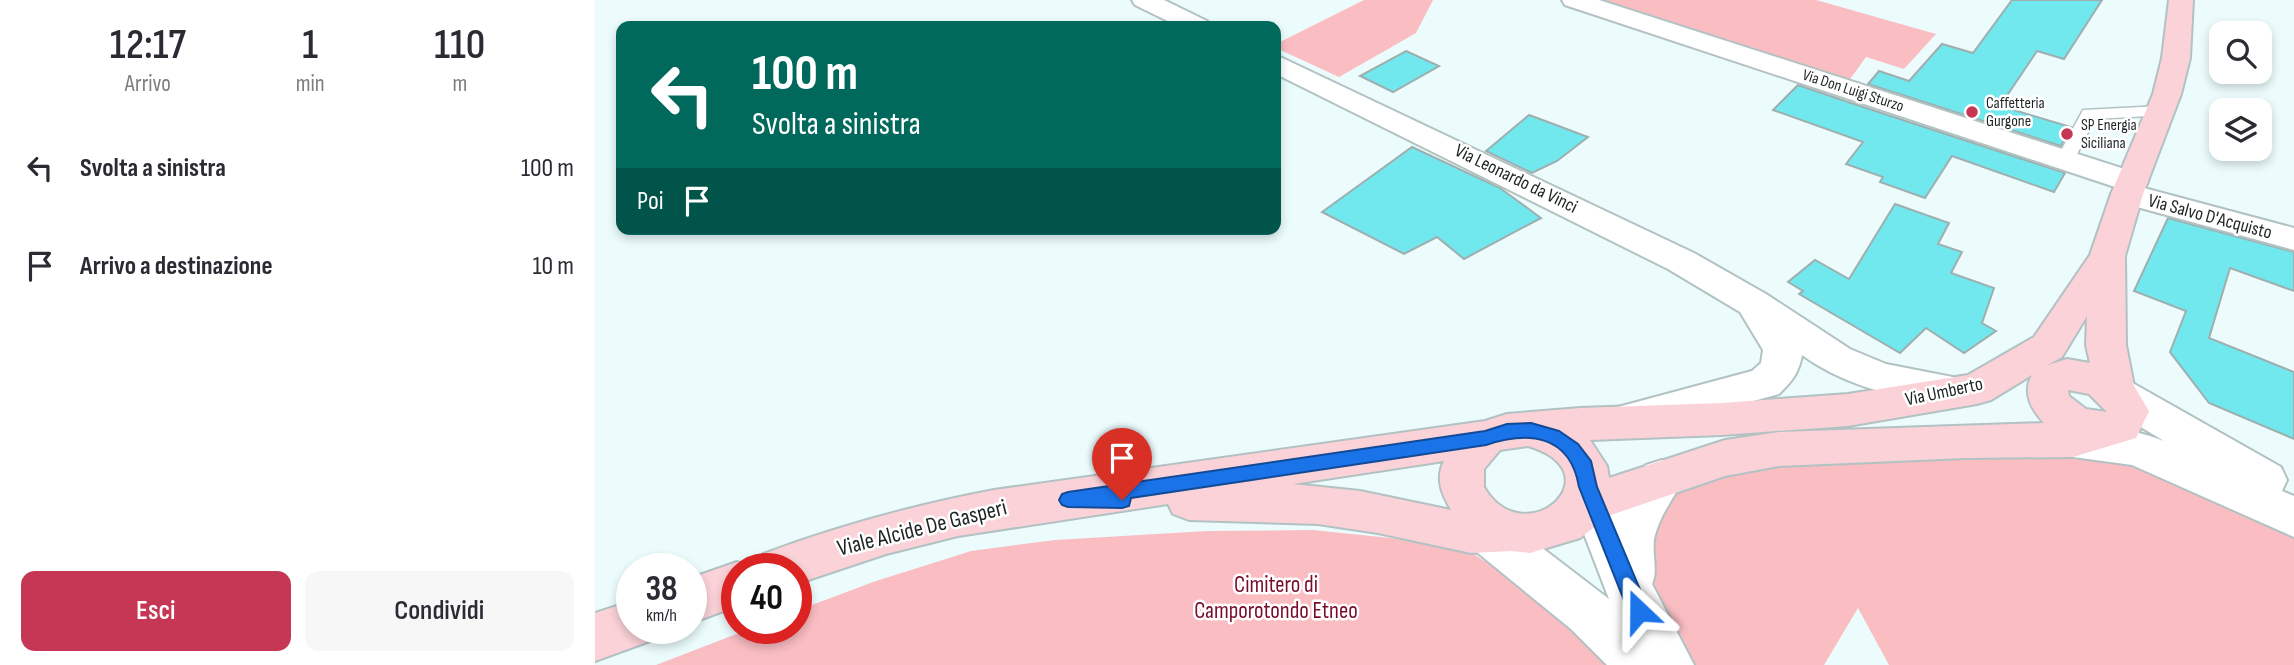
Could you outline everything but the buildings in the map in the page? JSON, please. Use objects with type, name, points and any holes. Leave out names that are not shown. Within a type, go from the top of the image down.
[{"type":"main road","name":"Via Umberto","points":[[1531,429],[1623,421],[1723,419],[1848,410],[2049,375],[2107,256],[2129,188],[2161,111],[2176,58],[2182,0]]},
{"type":"main road","points":[[2103,428],[2107,256]]},
{"type":"main road","points":[[2049,375],[2068,419],[2103,428]]},
{"type":"main road","points":[[1068,500],[1258,502],[1360,510],[1491,525],[1530,533],[1564,524],[1586,501],[1725,458],[1779,449],[1966,441],[2103,428]]},
{"type":"main road","points":[[1068,500],[1486,438],[1507,430],[1531,429],[1553,436],[1572,449],[1585,467],[1586,501]]},
{"type":"main road","points":[[1486,438],[1470,452],[1462,470],[1462,489],[1491,525]]},
{"type":"main road","name":"Viale Alcide De Gasperi","points":[[812,557],[849,544],[947,518],[1013,504],[1068,500]]},
{"type":"main road","points":[[595,637],[616,630]]},
{"type":"street","points":[[1144,0],[1188,21]]},
{"type":"street","name":"Via Don Luigi Sturzo","points":[[1574,0],[2066,160],[2129,188]]},
{"type":"street","name":"Via Leonardo da Vinci","points":[[1281,65],[1681,261],[1753,303],[1836,359],[1879,378],[1968,390]]},
{"type":"street","name":"Via Salvo D'Acquisto","points":[[2129,188],[2294,239]]},
{"type":"street","points":[[1623,421],[1765,383],[1780,369],[1783,349],[1753,303]]},
{"type":"street","points":[[2103,428],[2294,497]]},
{"type":"street","points":[[2103,428],[2294,517]]},
{"type":"street","points":[[1639,611],[1628,565],[1630,537],[1641,508],[1662,478]]},
{"type":"street","points":[[1586,501],[1668,665]]},
{"type":"street","points":[[1491,525],[1643,665]]},
{"type":"lane","points":[[2066,160],[2089,114],[2161,111]]},
{"type":"green space","points":[[1364,0],[1433,0],[1416,33],[1339,77],[1281,50],[1281,42]]},
{"type":"green space","points":[[1589,0],[1816,0],[1936,34],[1904,69],[1866,57],[1848,82]]},
{"type":"green space","points":[[2030,457],[2111,462],[2151,470],[2216,496],[2294,539],[2294,665],[1889,665],[1858,608],[1824,665],[1693,665],[1656,598],[1650,557],[1656,521],[1673,495],[1701,478],[1772,463]]},
{"type":"green space","name":"Cimitero di Camporotondo Etneo","points":[[1313,530],[1390,538],[1469,551],[1564,614],[1609,665],[656,665],[721,640],[721,644],[812,644],[812,605],[873,582],[971,551],[1055,540],[1207,531]]},
{"type":"place","name":"Caffetteria Gurgone","points":[[1972,112]]},
{"type":"place","name":"SP Energia Siciliana","points":[[2067,134]]},
{"type":"route","points":[[1122,500],[1068,500],[1486,438],[1507,430],[1531,429],[1553,436],[1572,449],[1585,467],[1588,487],[1639,611]]}]
